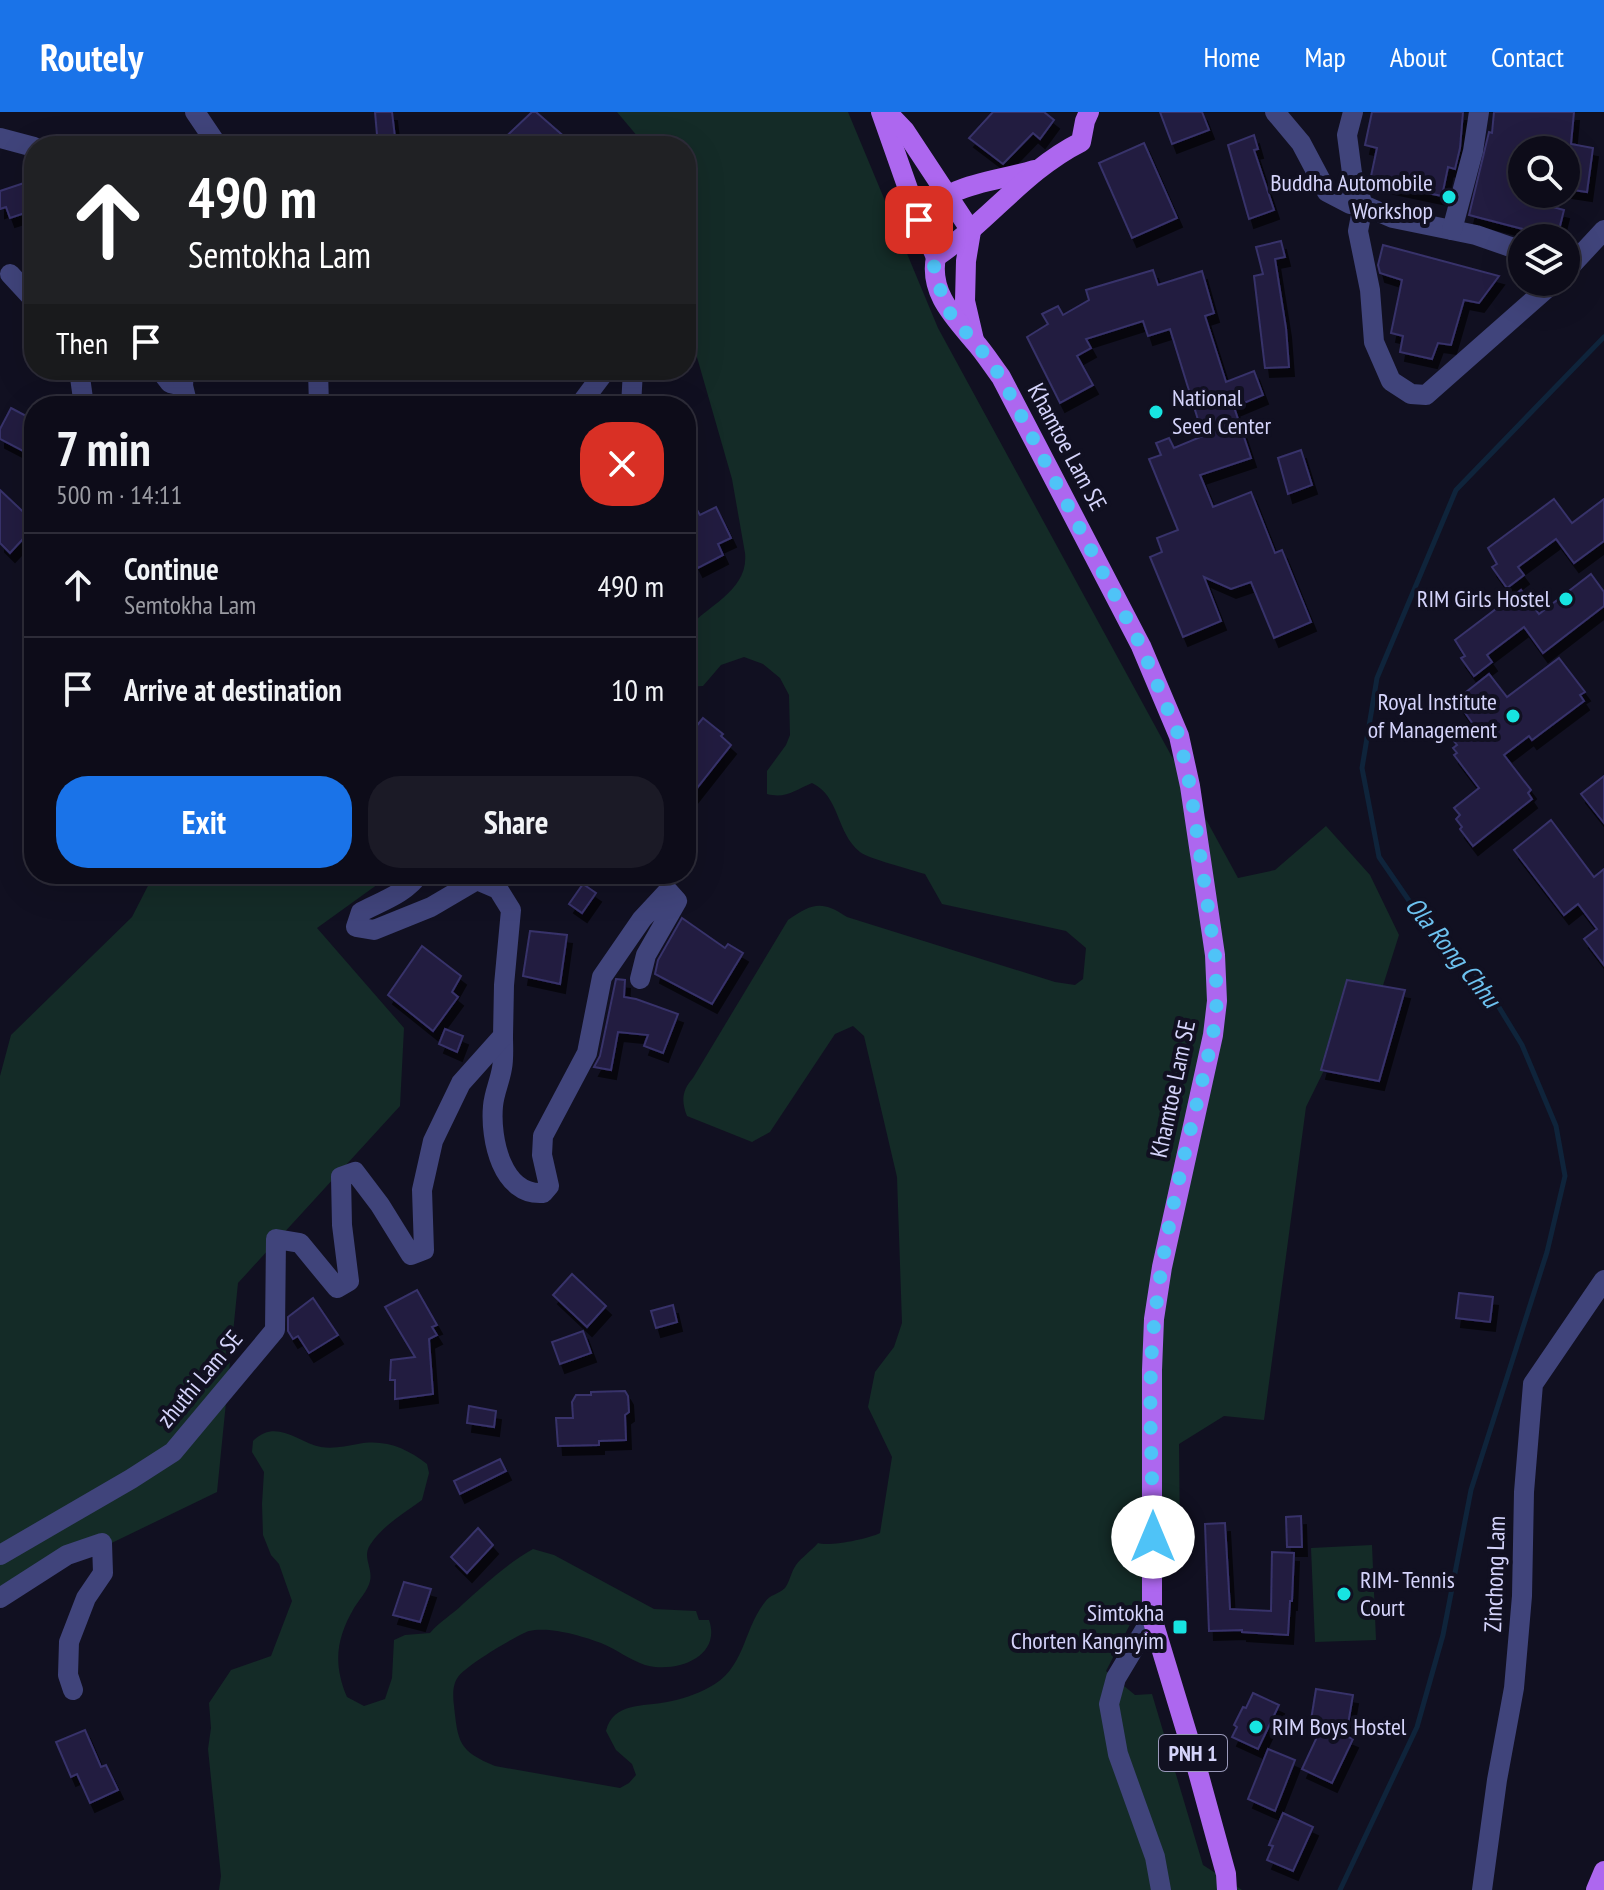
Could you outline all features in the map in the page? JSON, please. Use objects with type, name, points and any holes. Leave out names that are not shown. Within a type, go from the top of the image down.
[{"type":"main road","points":[[884,112],[905,131],[971,231]]},
{"type":"main road","points":[[884,112],[919,220]]},
{"type":"main road","points":[[936,257],[971,231],[1038,168],[1081,142],[1089,112]]},
{"type":"main road","points":[[919,220],[931,205],[968,185],[1038,168]]},
{"type":"main road","name":"PNH 1","points":[[919,220],[936,257]]},
{"type":"main road","name":"Khamtoe Lam SE","points":[[971,231],[966,261],[965,301],[974,340]]},
{"type":"main road","name":"Khamtoe Lam SE","points":[[936,257],[933,272],[953,320],[974,340],[1001,377],[1141,646],[1179,736],[1190,786],[1215,955],[1217,1001],[1213,1035],[1162,1267],[1154,1319],[1152,1618],[1192,1750],[1226,1874],[1227,1890]]},
{"type":"main road","points":[[1596,1890],[1604,1871]]},
{"type":"street","points":[[195,112],[211,136]]},
{"type":"street","points":[[1275,112],[1301,143],[1327,192],[1350,204],[1363,205],[1393,218],[1476,235],[1508,246]]},
{"type":"street","points":[[1353,112],[1347,135],[1352,173],[1363,205],[1358,231],[1370,290],[1374,342],[1391,381],[1411,394],[1426,395],[1538,296]]},
{"type":"street","points":[[1452,230],[1473,151],[1479,112]]},
{"type":"street","points":[[0,138],[24,144]]},
{"type":"street","points":[[1580,254],[1604,230]]},
{"type":"street","points":[[5,276],[24,292]]},
{"type":"street","points":[[410,884],[361,912],[356,927],[374,930],[431,907],[470,884]]},
{"type":"street","points":[[486,884],[498,889],[511,910],[504,985],[503,1064],[493,1107],[498,1158],[516,1186],[531,1194],[543,1193],[549,1186],[542,1155],[543,1136],[587,1053],[602,977],[642,919],[668,891],[677,901],[646,955],[640,979]]},
{"type":"street","name":"zhuthi Lam SE","points":[[0,1555],[173,1452],[275,1330],[276,1239],[300,1243],[337,1288],[349,1281],[342,1225],[341,1177],[355,1172],[411,1255],[424,1250],[422,1190],[433,1141],[461,1083],[503,1036]]},
{"type":"street","name":"Zinchong Lam","points":[[1482,1890],[1514,1688],[1533,1384],[1604,1280]]},
{"type":"street","points":[[0,1598],[67,1555],[102,1543],[103,1573],[86,1598],[69,1642],[68,1675],[73,1690]]},
{"type":"street","points":[[1152,1618],[1116,1678],[1109,1704],[1118,1754],[1155,1857],[1161,1890]]},
{"type":"green space","points":[[617,112],[848,112],[938,328],[1238,878],[1275,870],[1326,826],[1370,875],[1399,935],[1367,1036],[1333,1052],[1306,1107],[1264,1420],[1224,1416],[1179,1444],[1180,1541],[1140,1605],[1106,1671],[1135,1695],[1152,1694],[1203,1865],[1242,1890],[219,1890],[221,1876],[208,1749],[211,1728],[209,1703],[231,1670],[271,1656],[292,1601],[279,1564],[271,1555],[263,1535],[264,1472],[252,1452],[253,1441],[262,1434],[278,1431],[321,1447],[386,1444],[403,1449],[427,1464],[429,1473],[422,1500],[387,1526],[368,1549],[369,1584],[348,1619],[340,1641],[338,1663],[347,1697],[364,1706],[385,1699],[392,1678],[394,1640],[405,1635],[430,1633],[497,1574],[533,1549],[554,1555],[654,1609],[696,1611],[699,1620],[709,1620],[709,1644],[703,1653],[694,1660],[670,1667],[645,1665],[607,1645],[566,1632],[537,1630],[529,1631],[492,1651],[456,1680],[453,1695],[457,1729],[462,1744],[474,1756],[495,1766],[620,1788],[629,1783],[636,1775],[632,1764],[616,1750],[606,1731],[615,1715],[630,1708],[683,1698],[720,1680],[737,1660],[765,1602],[785,1588],[796,1565],[818,1543],[849,1542],[880,1533],[892,1457],[868,1407],[875,1372],[894,1347],[902,1323],[897,1177],[864,1036],[853,1026],[835,1034],[770,1132],[752,1142],[687,1116],[683,1101],[687,1087],[788,920],[811,907],[831,908],[847,917],[1055,982],[1075,985],[1083,979],[1086,948],[1066,931],[942,904],[925,874],[860,852],[846,835],[828,797],[812,783],[785,795],[767,794],[767,771],[790,735],[789,695],[780,678],[763,664],[744,657],[721,665],[703,686],[696,686],[696,620],[734,587],[744,566],[745,553],[732,479],[696,354],[696,136],[637,136]]},
{"type":"green space","points":[[149,884],[378,884],[317,928],[404,1028],[400,1106],[238,1283],[217,1492],[0,1597],[0,1076],[11,1035],[132,917]]},
{"type":"green space","name":"RIM- Tennis Court","points":[[1372,1545],[1376,1640],[1315,1642],[1311,1548]]},
{"type":"building","points":[[375,112],[392,112],[395,136],[377,136]]},
{"type":"building","points":[[532,112],[536,112],[564,136],[507,136]]},
{"type":"building","points":[[993,112],[1044,112],[1054,120],[1040,139],[1033,133],[1003,164],[969,138]]},
{"type":"building","points":[[1160,112],[1202,112],[1209,130],[1172,144]]},
{"type":"building","points":[[1372,112],[1463,112],[1455,169],[1448,167],[1442,196],[1370,181],[1377,148],[1365,145]]},
{"type":"building","points":[[1494,112],[1574,112],[1572,136],[1508,136],[1508,208],[1564,210],[1560,224],[1508,225],[1469,215],[1489,132],[1492,133]]},
{"type":"building","points":[[1254,135],[1258,149],[1254,150],[1274,210],[1249,219],[1228,145]]},
{"type":"building","points":[[1144,143],[1177,218],[1132,238],[1099,163]]},
{"type":"building","points":[[1580,146],[1593,148],[1587,192],[1580,191]]},
{"type":"building","points":[[24,183],[24,213],[10,218],[6,207],[0,209],[0,191]]},
{"type":"building","points":[[1281,241],[1285,257],[1275,259],[1289,367],[1265,368],[1254,276],[1263,274],[1256,247]]},
{"type":"building","points":[[1383,245],[1499,276],[1479,303],[1464,300],[1451,345],[1438,343],[1432,359],[1400,352],[1403,336],[1391,333],[1402,280],[1380,273],[1378,265]]},
{"type":"building","points":[[1153,270],[1158,285],[1202,271],[1214,313],[1205,316],[1226,382],[1254,371],[1263,395],[1234,407],[1251,458],[1200,475],[1213,507],[1251,492],[1275,553],[1282,550],[1311,622],[1274,638],[1251,582],[1231,589],[1204,577],[1221,621],[1183,637],[1150,557],[1162,552],[1157,538],[1178,530],[1149,459],[1161,455],[1156,443],[1169,438],[1174,448],[1203,436],[1170,329],[1148,336],[1143,321],[1086,339],[1091,348],[1077,356],[1093,385],[1060,403],[1027,337],[1048,324],[1042,314],[1058,306],[1063,315],[1089,300],[1086,290]]},
{"type":"building","points":[[11,408],[24,415],[23,451],[0,439],[0,429]]},
{"type":"building","points":[[1301,450],[1312,485],[1288,494],[1278,458]]},
{"type":"building","points":[[0,490],[24,513],[24,538],[10,553],[0,543]]},
{"type":"building","points":[[1554,499],[1572,523],[1604,499],[1604,541],[1574,563],[1556,539],[1518,567],[1524,575],[1507,588],[1492,567],[1497,564],[1488,548]]},
{"type":"building","points":[[716,507],[731,538],[718,544],[723,555],[698,568],[696,508],[700,515]]},
{"type":"building","points":[[1591,574],[1604,592],[1604,606],[1543,653],[1524,627],[1487,655],[1492,662],[1474,676],[1461,658],[1465,656],[1455,640],[1521,590],[1539,614]]},
{"type":"building","points":[[1559,658],[1585,692],[1580,695],[1584,701],[1532,740],[1529,736],[1504,755],[1531,790],[1528,793],[1532,799],[1473,846],[1460,829],[1462,827],[1456,819],[1460,815],[1454,808],[1479,788],[1454,755],[1457,753],[1453,748],[1457,745],[1453,740],[1473,724],[1456,700],[1489,674],[1507,697]]},
{"type":"building","points":[[703,718],[731,745],[696,789],[696,727]]},
{"type":"building","points":[[1604,776],[1604,823],[1581,794]]},
{"type":"building","points":[[1551,820],[1594,877],[1604,869],[1604,965],[1584,939],[1597,929],[1578,904],[1564,915],[1514,850]]},
{"type":"building","points":[[583,884],[596,893],[582,913],[569,904]]},
{"type":"building","points":[[682,918],[725,948],[728,944],[743,953],[712,1004],[655,974],[658,960]]},
{"type":"building","points":[[530,931],[567,935],[560,984],[523,976]]},
{"type":"building","points":[[422,946],[461,976],[452,992],[458,997],[433,1031],[388,995]]},
{"type":"building","points":[[616,979],[625,980],[624,997],[678,1014],[663,1053],[644,1046],[648,1035],[618,1032],[611,1070],[594,1067],[600,1056]]},
{"type":"building","points":[[1347,980],[1405,990],[1379,1081],[1321,1070]]},
{"type":"building","points":[[445,1029],[463,1036],[457,1052],[439,1044]]},
{"type":"building","points":[[572,1274],[606,1306],[587,1327],[553,1295]]},
{"type":"building","points":[[417,1290],[437,1325],[432,1327],[437,1335],[429,1339],[433,1394],[395,1399],[395,1380],[390,1380],[391,1360],[415,1357],[385,1307]]},
{"type":"building","points":[[1459,1293],[1493,1297],[1490,1322],[1456,1318]]},
{"type":"building","points":[[313,1298],[338,1335],[309,1353],[298,1336],[293,1339],[288,1331],[288,1317]]},
{"type":"building","points":[[673,1305],[677,1322],[656,1328],[651,1311]]},
{"type":"building","points":[[583,1331],[591,1353],[560,1364],[552,1342]]},
{"type":"building","points":[[625,1391],[629,1412],[625,1415],[626,1440],[599,1441],[599,1445],[558,1446],[556,1418],[573,1418],[572,1402],[576,1395]]},
{"type":"building","points":[[469,1406],[496,1411],[494,1427],[467,1423]]},
{"type":"building","points":[[500,1459],[506,1471],[460,1494],[454,1481]]},
{"type":"building","points":[[1301,1516],[1302,1547],[1287,1547],[1286,1517]]},
{"type":"building","points":[[1225,1523],[1230,1609],[1271,1611],[1272,1552],[1294,1553],[1288,1635],[1242,1630],[1209,1631],[1205,1524]]},
{"type":"building","points":[[478,1528],[493,1545],[467,1573],[451,1557]]},
{"type":"building","points":[[404,1582],[431,1589],[420,1622],[393,1615]]},
{"type":"building","points":[[1316,1689],[1353,1695],[1346,1736],[1353,1739],[1332,1783],[1302,1769],[1324,1722],[1311,1720]]},
{"type":"building","points":[[1253,1693],[1279,1705],[1258,1749],[1232,1737],[1237,1727],[1234,1725]]},
{"type":"building","points":[[85,1730],[101,1767],[106,1765],[118,1790],[90,1803],[77,1774],[71,1777],[56,1742]]},
{"type":"building","points":[[1268,1749],[1295,1760],[1275,1811],[1248,1799]]},
{"type":"building","points":[[1283,1813],[1313,1827],[1293,1871],[1267,1860],[1273,1846],[1269,1845]]},
{"type":"waterway","name":"Ola Rong Chhu","points":[[1340,1890],[1417,1727],[1443,1635],[1471,1490],[1547,1252],[1565,1176],[1556,1126],[1522,1045],[1483,981],[1423,921],[1379,857],[1362,768],[1377,678],[1456,490],[1604,337]]},
{"type":"place","name":"Buddha Automobile Workshop","points":[[1449,197]]},
{"type":"place","name":"National Seed Center","points":[[1156,412]]},
{"type":"place","name":"RIM Girls Hostel","points":[[1566,599]]},
{"type":"place","name":"Royal Institute of Management","points":[[1513,716]]},
{"type":"place","name":"RIM- Tennis Court","points":[[1344,1594]]},
{"type":"place","name":"Simtokha Chorten Kangnyim","points":[[1180,1627]]},
{"type":"place","name":"RIM Boys Hostel","points":[[1256,1727]]},
{"type":"route","points":[[919,220],[936,257],[933,272],[953,320],[974,340],[1001,377],[1141,646],[1179,736],[1190,786],[1215,955],[1217,1001],[1213,1035],[1162,1267],[1154,1319],[1153,1537]]}]
